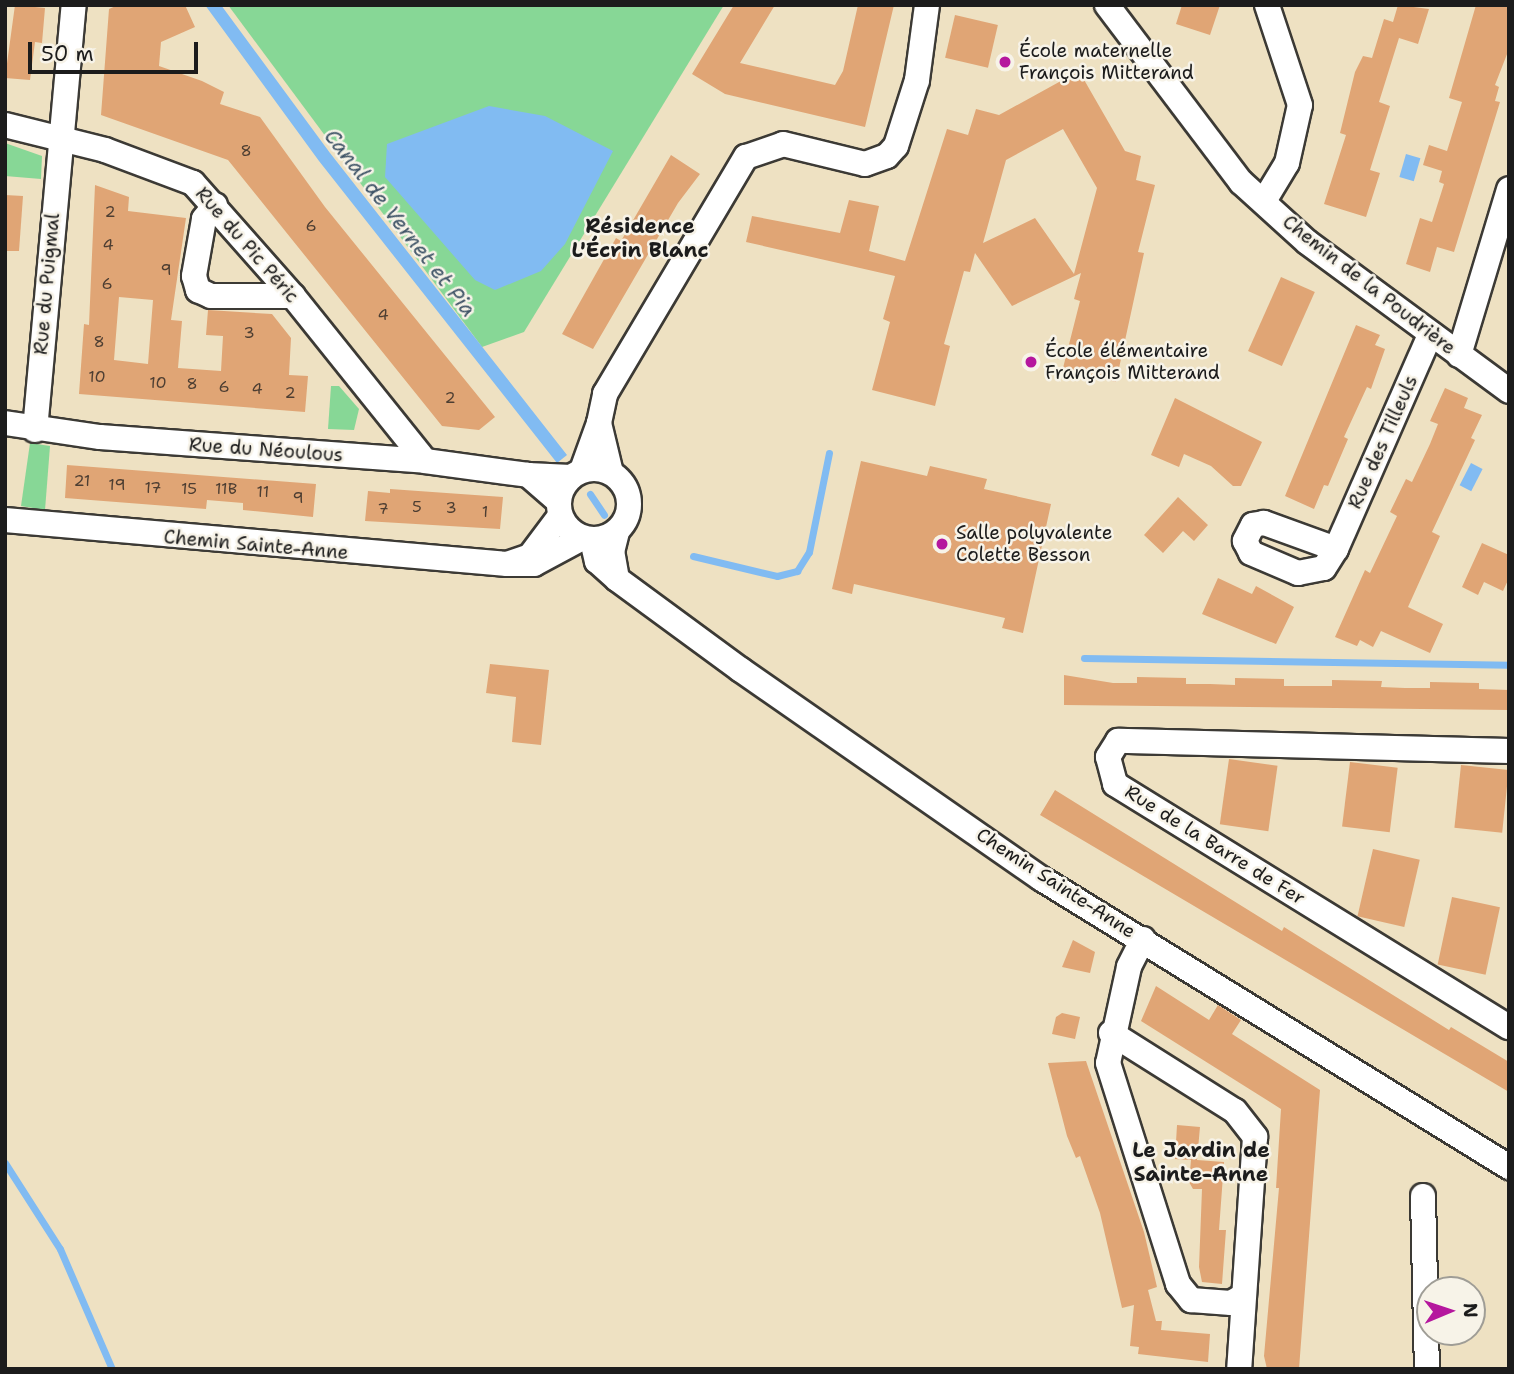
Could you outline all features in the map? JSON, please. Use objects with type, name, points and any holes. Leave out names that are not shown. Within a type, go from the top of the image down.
[{"type":"street","name":"Rue du Puigmal","points":[[35,430],[74,5]]},
{"type":"street","points":[[507,564],[530,556],[559,508],[599,424],[605,394],[724,199],[746,157],[783,144],[865,164],[887,156],[897,146],[917,80],[927,5]]},
{"type":"street","name":"Chemin de la Poudrière","points":[[1107,5],[1241,182],[1307,242],[1509,391]]},
{"type":"street","points":[[1264,201],[1287,163],[1300,105],[1267,5]]},
{"type":"street","name":"Rue du Pic Péric","points":[[5,125],[60,139],[193,183],[293,296],[425,461]]},
{"type":"street","points":[[1459,355],[1509,189]]},
{"type":"street","points":[[215,205],[204,219],[194,276],[198,290],[211,296],[293,296]]},
{"type":"street","name":"Rue des Tilleuls","points":[[1336,549],[1430,335]]},
{"type":"street","name":"Rue du Néoulous","points":[[5,423],[35,430],[425,461],[527,475],[577,473]]},
{"type":"street","points":[[599,424],[611,472],[627,490],[629,513],[617,532],[612,552],[617,579]]},
{"type":"street","points":[[372,457],[401,430]]},
{"type":"street","points":[[577,473],[611,472]]},
{"type":"street","points":[[527,475],[559,508],[569,529],[587,539],[617,532]]},
{"type":"street","name":"Chemin Sainte-Anne","points":[[5,520],[333,552],[507,564],[534,564],[587,539],[597,561],[617,579],[1042,879],[1509,1167]]},
{"type":"street","name":"Rue de la Barre de Fer","points":[[1509,751],[1118,741],[1108,757],[1115,784],[1509,1027]]},
{"type":"street","points":[[1143,939],[1129,967],[1111,1033],[1108,1063],[1178,1284],[1191,1300],[1231,1303],[1243,1296]]},
{"type":"street","points":[[1111,1033],[1235,1111],[1255,1137],[1239,1369]]},
{"type":"street","points":[[1423,1196],[1427,1369]]},
{"type":"green space","points":[[228,5],[724,5],[524,332],[482,347]]},
{"type":"green space","points":[[5,143],[42,156],[41,179],[5,176]]},
{"type":"green space","points":[[331,386],[339,386],[359,409],[354,430],[328,429]]},
{"type":"green space","points":[[30,443],[50,446],[45,510],[21,506]]},
{"type":"water","name":"Canal de Vernet et Pia","points":[[205,5],[221,5],[330,153],[567,455],[557,463],[319,161]]},
{"type":"water","points":[[489,106],[545,116],[613,151],[565,244],[541,271],[495,290],[475,280],[385,177],[387,144]]},
{"type":"water","points":[[1406,154],[1420,158],[1414,181],[1399,177]]},
{"type":"water","points":[[1471,463],[1483,469],[1471,491],[1460,485]]},
{"type":"building","points":[[15,5],[45,8],[42,43],[35,42],[30,80],[5,78]]},
{"type":"building","points":[[118,5],[185,5],[195,27],[161,42],[159,66],[224,92],[220,104],[260,117],[325,207],[495,417],[479,430],[442,426],[228,160],[101,115],[109,9]]},
{"type":"building","points":[[734,5],[775,5],[740,63],[835,85],[843,71],[858,5],[894,5],[865,127],[725,94],[692,74]]},
{"type":"building","points":[[1182,5],[1220,5],[1210,35],[1176,24]]},
{"type":"building","points":[[1398,5],[1429,9],[1418,44],[1399,38],[1379,102],[1390,106],[1370,170],[1380,173],[1366,217],[1324,204],[1346,135],[1340,133],[1355,72],[1363,56],[1372,58],[1384,19],[1393,22]]},
{"type":"building","points":[[1476,5],[1509,5],[1509,49],[1495,85],[1499,87],[1495,101],[1500,102],[1454,252],[1437,247],[1430,272],[1406,264],[1420,218],[1432,222],[1444,184],[1439,182],[1442,171],[1423,165],[1429,145],[1447,151],[1462,102],[1449,98]]},
{"type":"building","points":[[955,15],[998,25],[988,68],[945,58]]},
{"type":"building","points":[[1079,71],[1125,151],[1141,156],[1136,180],[1155,185],[1138,252],[1144,253],[1116,382],[1063,368],[1080,301],[1074,299],[1081,273],[1012,306],[975,253],[970,272],[964,271],[944,344],[950,346],[935,406],[872,390],[890,322],[883,319],[895,276],[746,242],[752,216],[840,233],[849,200],[879,206],[869,251],[905,261],[947,129],[968,135],[976,109],[999,115]],"holes":[[[1063,129],[1097,188],[1074,274],[1035,218],[983,243],[1006,160]]]},
{"type":"building","points":[[671,155],[700,174],[678,203],[593,349],[562,334],[616,238],[621,241]]},
{"type":"building","points":[[95,185],[129,197],[128,211],[186,218],[171,320],[182,321],[178,368],[221,371],[223,336],[206,335],[208,310],[272,314],[291,338],[289,375],[308,376],[305,412],[79,394],[84,324],[89,325]],"holes":[[[119,297],[153,300],[148,364],[114,360]]]},
{"type":"building","points":[[5,195],[23,196],[19,251],[5,251]]},
{"type":"building","points":[[1281,277],[1315,292],[1282,366],[1248,351]]},
{"type":"building","points":[[1356,325],[1380,335],[1375,345],[1385,349],[1371,389],[1367,387],[1344,437],[1348,439],[1328,486],[1324,485],[1314,509],[1285,496]]},
{"type":"building","points":[[1445,388],[1468,398],[1464,408],[1482,415],[1471,438],[1475,440],[1432,532],[1440,536],[1408,607],[1443,624],[1430,653],[1381,631],[1373,647],[1360,640],[1357,646],[1335,637],[1365,570],[1370,573],[1397,516],[1390,512],[1406,479],[1412,482],[1430,444],[1438,424],[1430,421]]},
{"type":"building","points":[[1175,398],[1262,442],[1241,486],[1233,486],[1211,466],[1184,454],[1179,467],[1151,455]]},
{"type":"building","name":"Salle polyvalente Colette Besson","points":[[861,461],[927,476],[930,466],[987,479],[984,489],[1051,504],[1023,633],[1002,628],[1005,618],[854,584],[852,594],[832,589]]},
{"type":"building","points":[[67,465],[316,484],[313,517],[243,510],[243,503],[207,500],[206,509],[65,498]]},
{"type":"building","points":[[390,489],[503,497],[500,529],[365,521],[368,491],[390,493]]},
{"type":"building","points":[[1178,497],[1208,525],[1194,541],[1183,531],[1163,553],[1144,535]]},
{"type":"building","points":[[1482,543],[1509,555],[1509,578],[1503,591],[1484,582],[1478,595],[1462,587]]},
{"type":"building","points":[[1218,578],[1252,594],[1256,586],[1294,607],[1276,644],[1202,614]]},
{"type":"building","points":[[490,664],[549,670],[541,745],[512,742],[516,697],[486,693]]},
{"type":"building","points":[[1064,675],[1113,683],[1137,683],[1137,677],[1186,678],[1186,684],[1235,685],[1235,678],[1284,679],[1284,686],[1332,686],[1332,680],[1382,681],[1381,687],[1405,688],[1430,688],[1430,682],[1479,683],[1479,689],[1509,690],[1509,710],[1064,705]]},
{"type":"building","points":[[1229,759],[1278,766],[1268,831],[1220,824]]},
{"type":"building","points":[[1350,762],[1398,768],[1390,832],[1342,827]]},
{"type":"building","points":[[1461,765],[1509,770],[1502,833],[1454,828]]},
{"type":"building","points":[[1055,790],[1282,931],[1284,927],[1449,1030],[1451,1027],[1509,1062],[1509,1092],[1040,815]]},
{"type":"building","points":[[1373,849],[1420,860],[1404,927],[1357,916]]},
{"type":"building","points":[[1452,897],[1500,907],[1486,975],[1438,964]]},
{"type":"building","points":[[1073,940],[1095,952],[1090,973],[1062,967]]},
{"type":"building","points":[[1156,986],[1209,1020],[1218,1005],[1241,1020],[1232,1034],[1320,1090],[1299,1369],[1267,1369],[1264,1356],[1279,1188],[1276,1188],[1281,1109],[1141,1021]]},
{"type":"building","points":[[1062,1013],[1080,1017],[1075,1039],[1052,1034],[1056,1017]]},
{"type":"building","points":[[1086,1061],[1144,1232],[1157,1287],[1148,1290],[1156,1321],[1162,1321],[1161,1330],[1210,1334],[1208,1362],[1138,1354],[1139,1347],[1130,1346],[1134,1305],[1122,1308],[1100,1213],[1080,1156],[1076,1158],[1067,1136],[1048,1063]]},
{"type":"building","points":[[1177,1125],[1200,1127],[1197,1160],[1224,1162],[1219,1230],[1226,1230],[1222,1284],[1202,1282],[1199,1267],[1202,1189],[1193,1189],[1189,1182],[1191,1160],[1175,1159]]},
{"type":"waterway","points":[[693,556],[777,576],[797,571],[809,552],[829,453]]},
{"type":"waterway","points":[[590,494],[604,515]]},
{"type":"waterway","points":[[1084,658],[1509,665]]},
{"type":"waterway","points":[[5,1163],[60,1249],[112,1369]]},
{"type":"place","name":"École maternelle François Mitterand","points":[[1005,62]]},
{"type":"place","name":"École élémentaire François Mitterand","points":[[1031,362]]},
{"type":"place","name":"Salle polyvalente Colette Besson","points":[[942,544]]},
{"type":"district","name":"Résidence L'Écrin Blanc","points":[[640,238]]},
{"type":"district","name":"Le Jardin de Sainte-Anne","points":[[1201,1162]]}]
